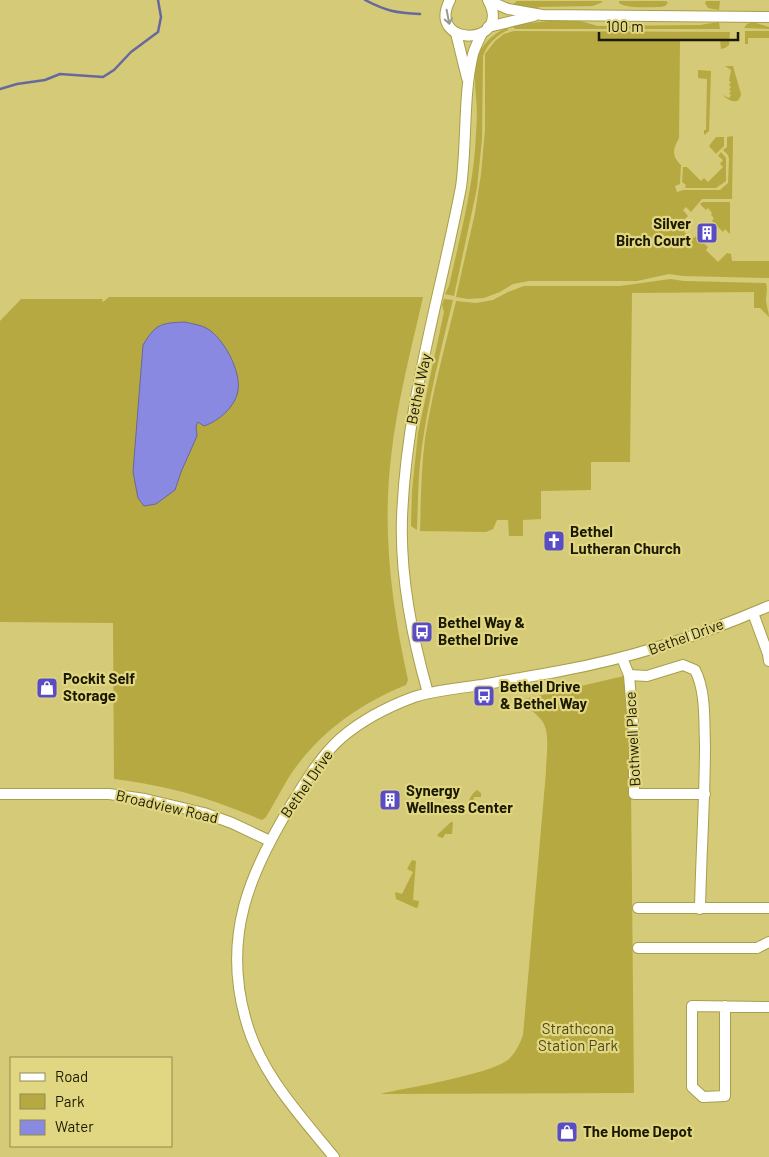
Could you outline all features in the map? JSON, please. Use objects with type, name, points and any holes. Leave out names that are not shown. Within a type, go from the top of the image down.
[{"type":"street","name":"Bethel Way","points":[[450,0],[446,17],[448,24],[456,33],[469,85]]},
{"type":"street","name":"Bethel Way","points":[[428,693],[418,656],[410,614],[404,567],[402,520],[405,469],[411,419],[461,187],[473,53],[492,11],[489,0]]},
{"type":"street","points":[[489,0],[508,9],[542,15],[769,16]]},
{"type":"street","points":[[456,33],[472,36],[485,30],[542,15]]},
{"type":"street","name":"Bethel Drive","points":[[334,1157],[284,1096],[258,1056],[245,1017],[238,977],[237,945],[242,911],[256,869],[270,841],[309,775],[340,739],[381,711],[428,693],[561,671],[647,652],[769,606]]},
{"type":"street","points":[[753,613],[769,661]]},
{"type":"street","name":"Bothwell Place","points":[[622,658],[629,675],[634,737],[634,794],[705,794]]},
{"type":"street","name":"Bothwell Place","points":[[629,675],[647,676],[683,665],[695,670],[701,686],[705,794],[700,909]]},
{"type":"street","name":"Broadview Road","points":[[0,794],[109,794],[145,799],[204,812],[270,841]]},
{"type":"street","points":[[638,908],[769,908]]},
{"type":"street","points":[[638,948],[757,948],[769,942]]},
{"type":"street","points":[[724,1006],[724,1096],[703,1096],[692,1087],[692,1006],[724,1006],[769,1007]]},
{"type":"green space","points":[[517,1],[603,2],[593,6],[540,7],[533,9],[512,5]]},
{"type":"green space","points":[[619,1],[666,1],[668,3],[661,7],[639,7],[623,5]]},
{"type":"green space","points":[[706,1],[720,1],[719,10],[708,8],[705,3]]},
{"type":"green space","points":[[548,21],[580,21],[598,26],[700,25],[719,22],[720,29],[515,29],[513,27],[513,25]]},
{"type":"green space","points":[[753,22],[769,27],[769,29],[744,28],[747,24]]},
{"type":"green space","points":[[508,27],[508,30],[496,37],[483,56],[482,139],[477,188],[454,296],[445,294],[449,286],[461,235],[473,167],[477,124],[475,69],[477,59],[482,48],[489,40]]},
{"type":"green space","points":[[514,31],[730,32],[729,45],[721,49],[720,40],[680,41],[679,138],[674,152],[681,165],[680,184],[675,186],[677,192],[683,190],[720,190],[728,183],[729,159],[723,150],[727,147],[727,137],[733,136],[732,199],[702,199],[691,212],[686,207],[683,210],[688,216],[680,224],[686,230],[684,232],[694,238],[696,236],[708,247],[706,250],[718,262],[727,253],[731,254],[732,261],[769,261],[769,278],[669,274],[637,281],[529,281],[513,284],[500,292],[484,298],[468,299],[456,297],[475,213],[481,174],[485,130],[485,54],[495,41],[504,34]]},
{"type":"green space","points":[[745,31],[769,31],[769,38],[748,38],[748,44],[745,44]]},
{"type":"green space","points":[[725,66],[733,66],[741,94],[740,98],[736,101],[728,99],[723,95],[729,98],[731,95],[729,94],[731,87],[729,85],[731,82],[729,81],[731,70]]},
{"type":"green space","points":[[698,70],[711,71],[709,131],[704,135],[704,130],[706,130],[707,79],[698,78]]},
{"type":"green space","points":[[716,137],[724,137],[724,146],[716,154],[709,146]]},
{"type":"green space","points":[[721,152],[726,158],[726,181],[716,188],[685,188],[686,185],[682,182],[683,167],[687,167],[701,181],[704,178],[708,182],[723,167],[720,164],[723,160],[718,156]]},
{"type":"green space","points":[[703,202],[730,202],[730,234],[725,229],[723,232],[712,221],[714,218],[711,215],[712,213],[708,208],[706,210],[700,204]]},
{"type":"green space","points":[[670,279],[766,283],[766,302],[769,317],[760,308],[754,308],[754,292],[632,293],[630,462],[591,462],[591,490],[541,491],[541,519],[523,520],[523,536],[509,536],[508,520],[497,520],[493,529],[486,532],[420,531],[425,439],[435,387],[456,301],[476,303],[493,300],[524,286],[620,286]]},
{"type":"green space","points":[[109,297],[423,297],[397,417],[388,485],[390,570],[397,625],[408,680],[406,685],[372,701],[340,722],[312,747],[289,777],[266,817],[262,820],[225,805],[189,794],[153,785],[114,779],[113,623],[0,622],[0,321],[21,299],[102,299],[103,302]]},
{"type":"green space","points":[[444,299],[453,300],[422,446],[417,530],[411,526],[412,491],[418,433],[444,312],[442,305]]},
{"type":"green space","name":"Strathcona Station Park","points":[[624,676],[630,687],[634,1093],[380,1094],[487,1070],[510,1058],[516,1050],[523,1035],[547,747],[547,735],[544,724],[528,706],[525,699]]},
{"type":"green space","points":[[477,790],[481,793],[481,797],[474,797],[473,807],[468,807],[470,798]]},
{"type":"green space","points":[[453,822],[452,834],[445,834],[443,838],[439,837],[437,835]]},
{"type":"green space","points":[[412,860],[416,861],[413,900],[419,901],[416,908],[396,899],[395,892],[402,894],[413,872],[407,869]]},
{"type":"water","points":[[185,322],[206,328],[220,340],[230,356],[237,374],[237,396],[226,412],[215,421],[204,426],[198,422],[196,426],[197,436],[175,490],[156,504],[144,506],[138,498],[133,472],[143,345],[156,328],[165,324]]},
{"type":"waterway","points":[[0,89],[17,84],[45,80],[60,74],[103,77],[114,70],[131,52],[158,32],[161,17],[158,0]]},
{"type":"waterway","points":[[365,0],[391,11],[420,14]]},
{"type":"place","name":"Silver Birch Court","points":[[707,233]]},
{"type":"place","name":"Bethel Lutheran Church","points":[[554,541]]},
{"type":"place","name":"Bethel Way & Bethel Drive","points":[[422,632]]},
{"type":"place","name":"Pockit Self Storage","points":[[47,688]]},
{"type":"place","name":"Bethel Drive & Bethel Way","points":[[484,696]]},
{"type":"place","name":"Synergy Wellness Center","points":[[390,800]]},
{"type":"place","name":"The Home Depot","points":[[567,1132]]}]
